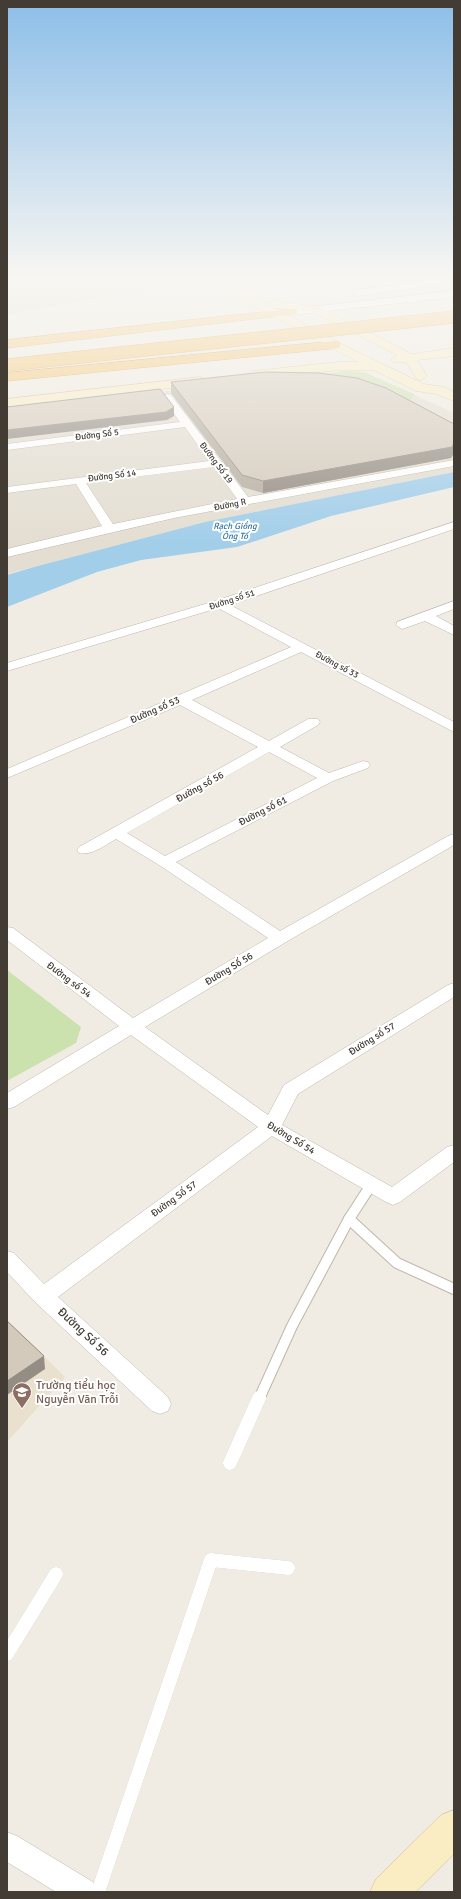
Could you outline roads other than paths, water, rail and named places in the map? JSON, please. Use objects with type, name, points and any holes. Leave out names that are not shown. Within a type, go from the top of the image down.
[{"type":"highway","points":[[7,377],[125,366]]},
{"type":"main road","points":[[244,376],[339,366],[377,366],[421,388],[439,390],[454,397]]},
{"type":"main road","points":[[401,366],[437,385],[439,390]]},
{"type":"main road","points":[[414,366],[420,376]]},
{"type":"main road","points":[[7,403],[213,380]]},
{"type":"main road","points":[[389,1892],[454,1828]]},
{"type":"street","name":"Đường Số 19","points":[[167,397],[245,501]]},
{"type":"street","name":"Đường Số 5","points":[[7,446],[187,424]]},
{"type":"street","name":"Đường Số 14","points":[[7,490],[216,463]]},
{"type":"street","name":"Đường R","points":[[7,553],[58,540],[245,501],[454,463]]},
{"type":"street","points":[[79,480],[110,529]]},
{"type":"street","name":"Đường số 51","points":[[7,667],[219,604],[454,526]]},
{"type":"street","name":"Đường số 33","points":[[219,604],[454,728]]},
{"type":"street","points":[[402,625],[454,605]]},
{"type":"street","points":[[425,616],[454,631]]},
{"type":"street","name":"Đường số 53","points":[[7,774],[302,647]]},
{"type":"street","points":[[180,699],[328,778]]},
{"type":"street","name":"Đường số 56","points":[[85,850],[313,722]]},
{"type":"street","name":"Đường số 61","points":[[165,862],[328,778],[363,765]]},
{"type":"street","points":[[117,833],[165,862],[280,938]]},
{"type":"street","name":"Đường Số 56","points":[[7,1102],[280,938],[454,839]]},
{"type":"street","name":"Đường số 54","points":[[7,932],[132,1027]]},
{"type":"street","name":"Đường số 57","points":[[290,1090],[454,989]]},
{"type":"street","name":"Đường Số 54","points":[[132,1027],[271,1128],[393,1197],[454,1152]]},
{"type":"street","name":"Đường Số 57","points":[[43,1296],[271,1128],[290,1090]]},
{"type":"street","name":"Đường Số 56","points":[[7,1259],[43,1296],[160,1404]]},
{"type":"street","points":[[7,1846],[83,1892]]},
{"type":"lane","points":[[230,1463],[292,1326],[349,1219],[371,1185]]},
{"type":"lane","points":[[349,1219],[396,1263],[454,1289]]},
{"type":"lane","points":[[98,1892],[211,1560],[288,1568]]},
{"type":"lane","points":[[7,1654],[56,1574]]},
{"type":"water","name":"Rạch Giồng Ông Tố","points":[[454,472],[454,487],[331,516],[237,547],[141,560],[97,572],[7,607],[7,575],[205,522]]},
{"type":"place","name":"Trường tiểu học Nguyễn Văn Trỗi","points":[[22,1409]]}]
